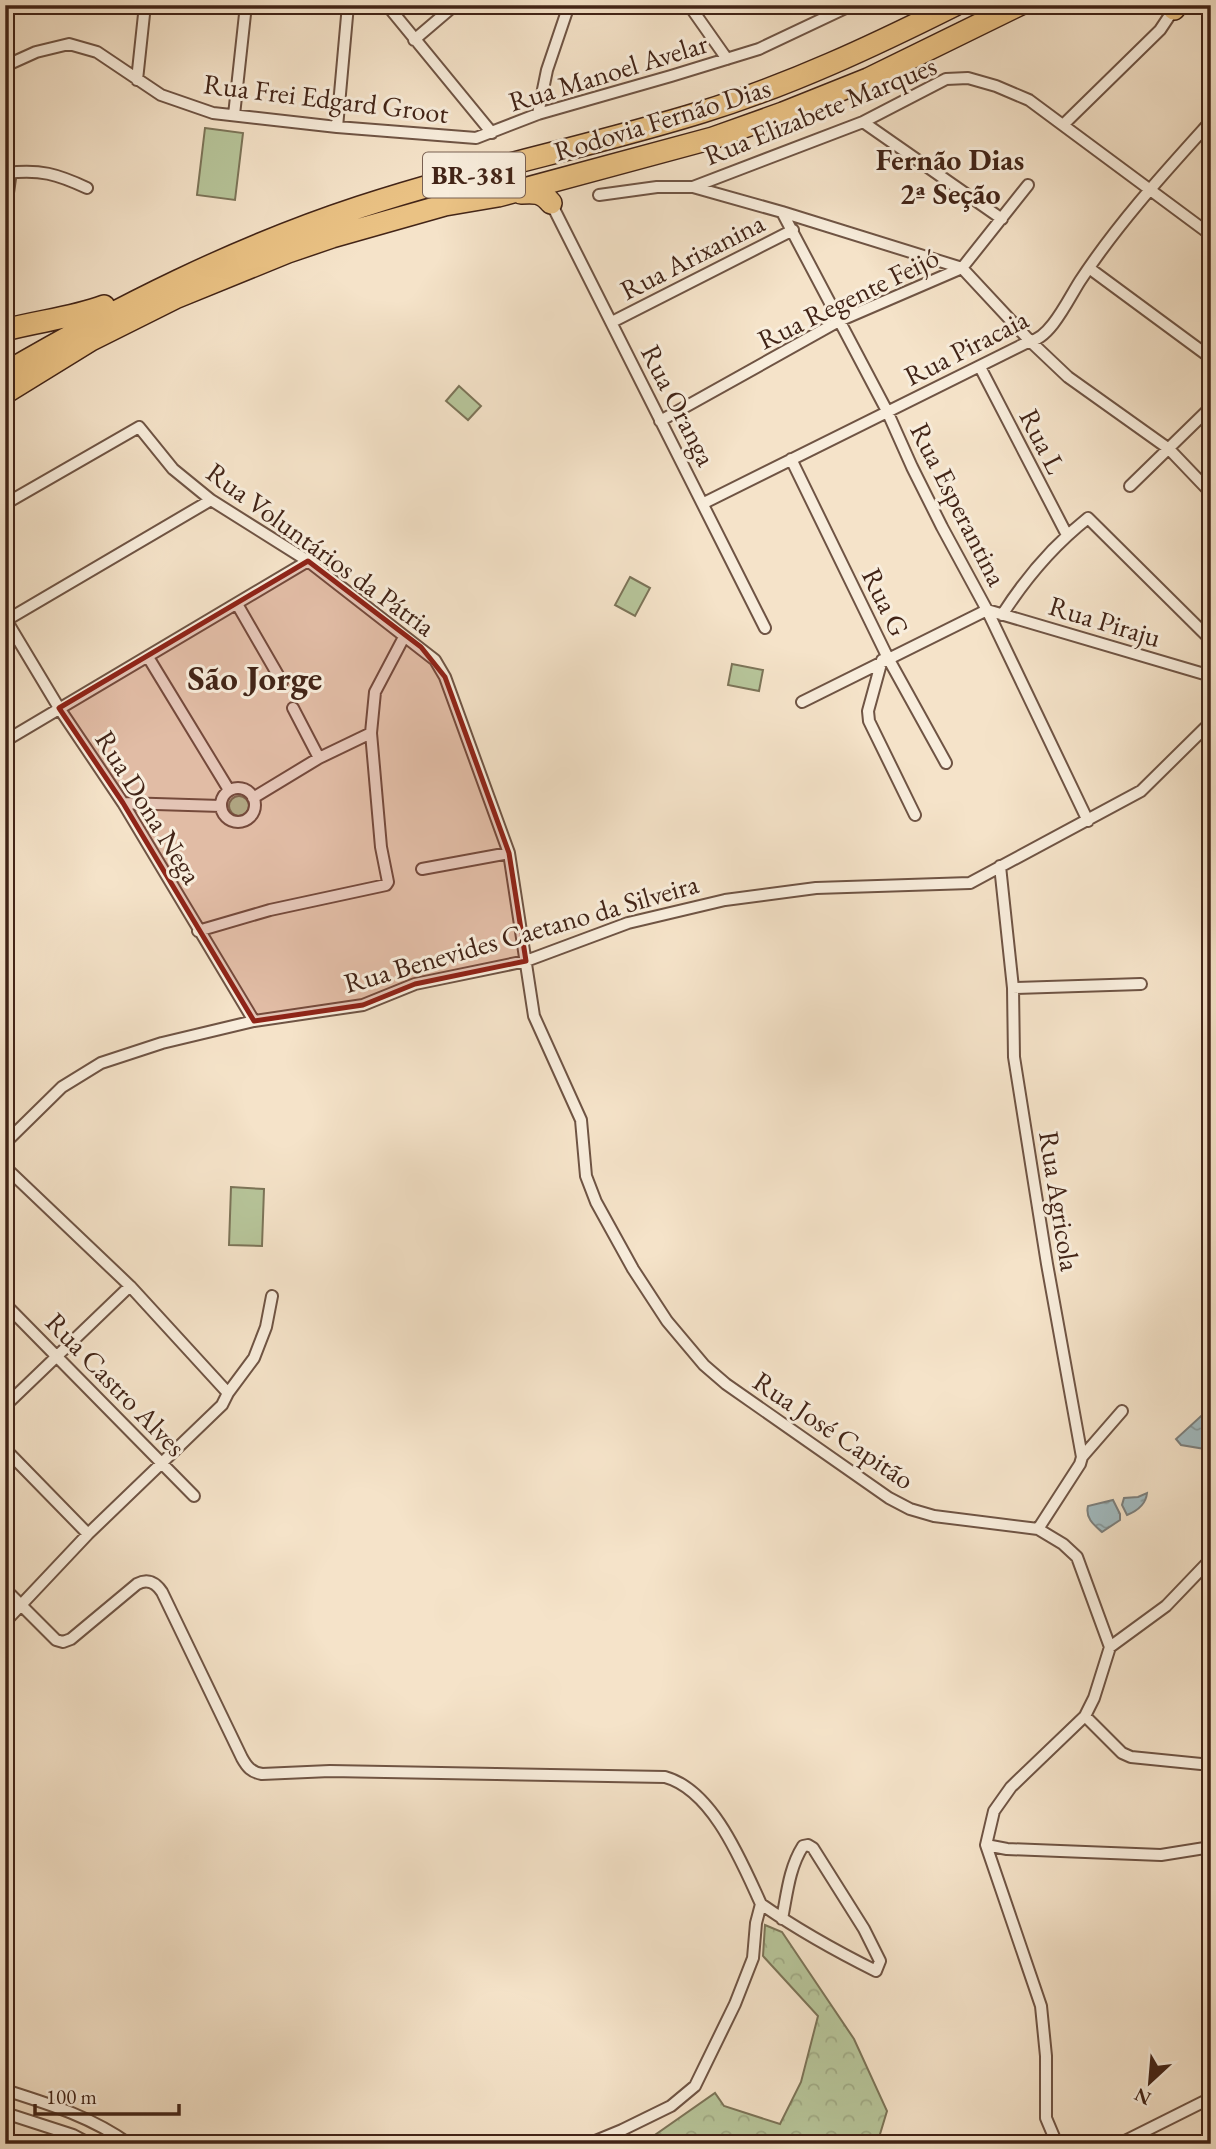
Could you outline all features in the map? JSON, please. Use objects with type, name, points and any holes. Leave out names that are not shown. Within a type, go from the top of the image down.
[{"type":"highway","name":"Rodovia Fernão Dias","points":[[5,373],[85,327],[191,273],[272,239],[360,207],[702,112],[834,64],[955,5]]},
{"type":"highway","name":"Rodovia Fernão Dias","points":[[5,393],[91,340],[151,310],[288,252],[445,205],[498,196],[713,138],[868,79],[1019,5]]},
{"type":"highway","points":[[498,196],[535,192],[545,196],[551,203]]},
{"type":"highway","points":[[5,330],[102,307],[171,276],[191,273]]},
{"type":"street","points":[[137,80],[145,5]]},
{"type":"street","points":[[234,115],[246,5]]},
{"type":"street","points":[[337,127],[348,5]]},
{"type":"street","points":[[387,5],[492,133]]},
{"type":"street","points":[[414,40],[454,5]]},
{"type":"street","points":[[538,114],[547,70],[569,5]]},
{"type":"street","points":[[689,5],[727,59]]},
{"type":"street","name":"Rua Manoel Avelar","points":[[492,133],[538,114],[759,48],[852,5]]},
{"type":"street","points":[[1064,124],[1160,30],[1175,7]]},
{"type":"street","name":"Rua Frei Edgard Groot","points":[[5,66],[36,52],[69,44],[97,52],[161,96],[213,113],[337,127],[476,138],[492,133]]},
{"type":"street","name":"Rua Elizabete Marques","points":[[693,187],[863,122],[946,79],[968,78],[1029,100],[1211,235]]},
{"type":"street","name":"Rua Piracaia","points":[[704,503],[1030,341],[1044,337],[1089,268],[1149,189],[1211,121]]},
{"type":"street","points":[[863,122],[1002,219]]},
{"type":"street","points":[[5,200],[6,171],[38,171],[60,175],[87,188]]},
{"type":"street","name":"Rua Regente Feijó","points":[[660,421],[839,321],[962,268],[1028,185]]},
{"type":"street","points":[[598,195],[657,187],[693,187],[962,268],[1030,341],[1068,377],[1169,449],[1211,493]]},
{"type":"street","name":"Rua Oranga","points":[[551,203],[765,628]]},
{"type":"street","name":"Rua Esperantina","points":[[782,212],[887,411],[916,475],[987,610],[1088,821]]},
{"type":"street","name":"Rua Arixanina","points":[[612,322],[793,230]]},
{"type":"street","points":[[1089,268],[1211,358]]},
{"type":"street","name":"Rua L","points":[[980,367],[1067,535]]},
{"type":"street","points":[[1130,486],[1211,407]]},
{"type":"street","name":"Rua Voluntários da Pátria","points":[[5,504],[139,427],[173,469],[211,500],[308,561],[435,660],[445,677],[509,853],[526,961]]},
{"type":"street","name":"Rua G","points":[[791,459],[885,659],[946,763]]},
{"type":"street","points":[[6,620],[211,500]]},
{"type":"street","points":[[1002,615],[1013,597],[1067,535],[1088,518],[1211,640]]},
{"type":"street","points":[[5,741],[308,561]]},
{"type":"street","points":[[237,604],[282,682]]},
{"type":"street","points":[[802,702],[987,610]]},
{"type":"street","name":"Rua Piraju","points":[[987,610],[1211,676]]},
{"type":"street","name":"Rua Dona Nega","points":[[6,620],[59,708],[123,803],[254,1021]]},
{"type":"street","points":[[198,931],[270,910],[386,885],[388,882],[381,847],[371,733],[375,692],[404,637]]},
{"type":"street","points":[[148,657],[229,790]]},
{"type":"street","points":[[885,659],[868,711],[869,721],[915,815]]},
{"type":"street","points":[[293,708],[319,758]]},
{"type":"street","name":"Rua Benevides Caetano da Silveira","points":[[5,1143],[62,1087],[101,1063],[162,1043],[254,1021],[363,1005],[415,984],[526,961],[628,923],[725,900],[816,888],[970,883],[1141,791],[1211,722]]},
{"type":"street","points":[[253,798],[319,758],[371,733]]},
{"type":"street","points":[[240,788],[253,798],[252,813],[244,820],[229,819],[221,806],[223,797],[229,790],[240,788]]},
{"type":"street","points":[[123,803],[221,806]]},
{"type":"street","points":[[422,869],[509,853]]},
{"type":"street","name":"Rua Agricola","points":[[1000,866],[1013,988],[1014,1057],[1047,1264],[1082,1457]]},
{"type":"street","name":"Rua José Capitão","points":[[526,961],[534,1016],[581,1120],[586,1176],[596,1202],[633,1269],[667,1321],[704,1365],[726,1384],[890,1498],[910,1509],[934,1516],[1038,1529],[1063,1544],[1077,1558],[1110,1647]]},
{"type":"street","points":[[1013,988],[1141,984]]},
{"type":"street","points":[[5,1167],[130,1286],[228,1393]]},
{"type":"street","points":[[5,1406],[130,1286]]},
{"type":"street","points":[[5,1622],[23,1606],[88,1534],[222,1405],[254,1358],[272,1296]]},
{"type":"street","name":"Rua Castro Alves","points":[[5,1304],[194,1496]]},
{"type":"street","points":[[1038,1529],[1082,1457],[1122,1411]]},
{"type":"street","points":[[5,1449],[88,1534]]},
{"type":"street","points":[[1057,2144],[1046,2118],[1046,2056],[1041,2006],[986,1845],[994,1811],[1011,1787],[1084,1716],[1094,1698],[1110,1647],[1166,1606],[1211,1559]]},
{"type":"street","points":[[5,1589],[56,1640],[63,1642],[71,1639],[137,1584],[152,1582],[162,1592],[242,1758],[254,1772],[522,1774],[665,1777],[676,1780],[689,1789],[713,1814],[735,1849],[761,1904],[782,1919],[818,1942],[876,1971],[880,1966],[864,1929],[813,1848],[808,1845],[803,1846],[797,1855],[782,1919]]},
{"type":"street","points":[[1084,1716],[1122,1753],[1131,1757],[1211,1765]]},
{"type":"street","points":[[986,1845],[1007,1849],[1161,1855],[1211,1847]]},
{"type":"street","points":[[588,2144],[671,2106],[695,2086],[753,1958],[755,1923],[761,1904]]},
{"type":"street","points":[[5,2090],[105,2127],[129,2144]]},
{"type":"street","points":[[1119,2144],[1211,2098]]},
{"type":"street","points":[[5,2113],[90,2144]]},
{"type":"highlighted area","points":[[308,561],[421,647],[445,677],[509,853],[526,961],[415,984],[363,1005],[254,1021],[123,803],[59,708]]},
{"type":"green space","points":[[205,128],[243,133],[235,200],[197,195]]},
{"type":"green space","points":[[459,386],[481,406],[468,420],[446,401]]},
{"type":"green space","points":[[630,577],[650,588],[635,616],[615,605]]},
{"type":"green space","points":[[732,664],[763,670],[759,691],[728,685]]},
{"type":"green space","points":[[235,796],[243,796],[249,806],[243,816],[235,816],[229,810],[229,802]]},
{"type":"green space","points":[[231,1187],[264,1189],[262,1246],[229,1245]]},
{"type":"green space","points":[[765,1925],[782,1932],[854,2039],[887,2111],[877,2144],[642,2144],[715,2093],[724,2106],[780,2124],[801,2082],[818,2016],[763,1956]]},
{"type":"water","points":[[1211,1407],[1211,1450],[1181,1445],[1176,1439]]},
{"type":"water","points":[[1147,1493],[1140,1507],[1127,1515],[1122,1505],[1124,1498]]},
{"type":"water","points":[[1113,1500],[1120,1520],[1102,1532],[1089,1518],[1088,1506]]},
{"type":"district","name":"Fernão Dias 2ª Seção","points":[[950,176]]},
{"type":"district","name":"São Jorge","points":[[255,677]]}]
